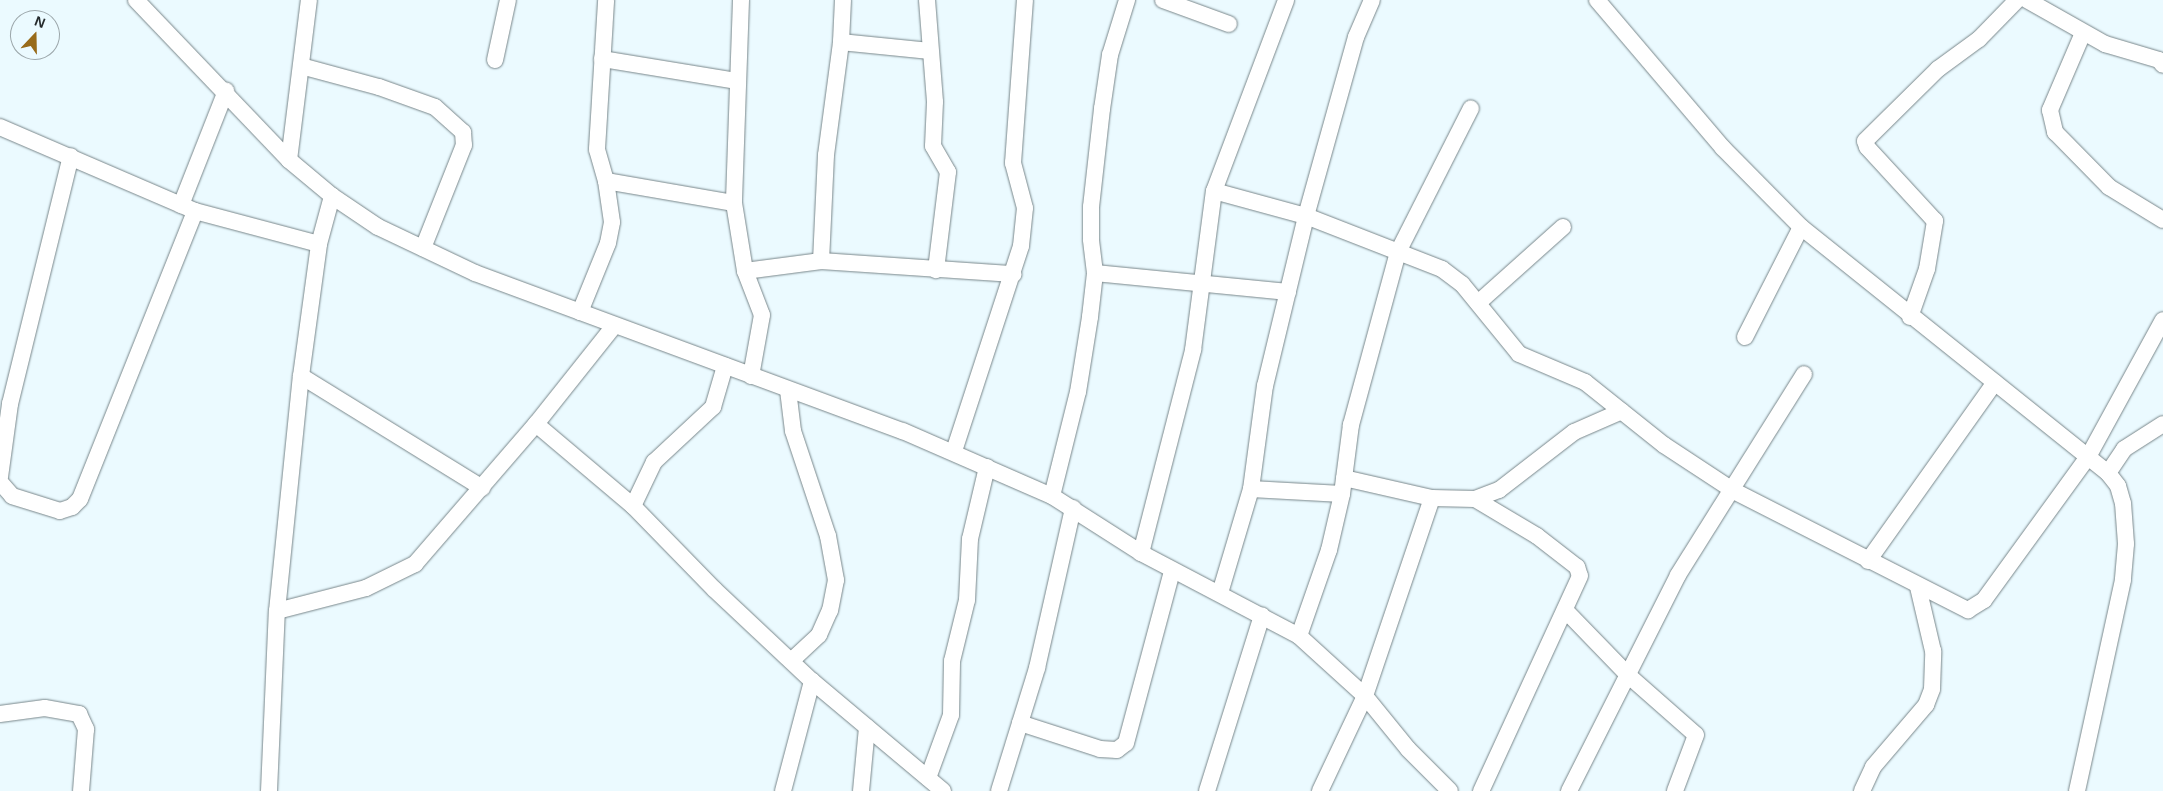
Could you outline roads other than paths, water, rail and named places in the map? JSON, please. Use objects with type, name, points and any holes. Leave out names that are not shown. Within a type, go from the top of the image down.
[{"type":"street","points":[[136,0],[226,91],[289,160],[332,196],[378,227],[475,273],[954,451],[1052,496],[1172,571],[1220,593],[1299,636],[1365,696],[1408,749],[1450,791]]},
{"type":"street","points":[[289,160],[309,0]]},
{"type":"street","points":[[495,60],[508,0]]},
{"type":"street","points":[[580,312],[608,243],[612,222],[606,181],[598,149],[606,0]]},
{"type":"street","points":[[741,0],[734,203],[744,271],[762,315],[751,376]]},
{"type":"street","points":[[820,262],[826,155],[841,42],[843,0]]},
{"type":"street","points":[[927,0],[935,102],[933,146],[948,172],[936,270]]},
{"type":"street","points":[[954,451],[1014,274],[1021,246],[1025,208],[1013,163],[1026,0]]},
{"type":"street","points":[[1052,496],[1078,392],[1095,273],[1091,239],[1097,148],[1110,56],[1127,0]]},
{"type":"street","points":[[1163,0],[1229,24]]},
{"type":"street","points":[[1140,552],[1193,350],[1199,285],[1214,191],[1286,0]]},
{"type":"street","points":[[1220,593],[1251,489],[1265,386],[1306,216],[1356,37],[1372,0]]},
{"type":"street","points":[[1597,0],[1723,148],[1802,227],[1910,317],[1995,382],[2108,473],[2118,486],[2123,503],[2126,544],[2124,571],[2077,791]]},
{"type":"street","points":[[1910,317],[1927,269],[1935,221],[1866,147],[1865,141],[1938,69],[1978,39],[2017,0]]},
{"type":"street","points":[[2027,0],[2105,44],[2162,59]]},
{"type":"street","points":[[2083,33],[2050,110],[2055,132],[2109,187],[2163,220]]},
{"type":"street","points":[[841,42],[930,51]]},
{"type":"street","points":[[602,60],[738,81]]},
{"type":"street","points":[[301,66],[379,87],[435,107],[464,132],[464,145],[423,248]]},
{"type":"street","points":[[0,482],[12,496],[60,511],[72,507],[80,499],[188,208],[226,91]]},
{"type":"street","points":[[1299,636],[1328,550],[1343,486],[1351,425],[1398,252],[1471,108]]},
{"type":"street","points":[[0,127],[188,208],[319,244]]},
{"type":"street","points":[[0,477],[12,395],[71,156]]},
{"type":"street","points":[[606,181],[734,203]]},
{"type":"street","points":[[1214,191],[1306,216],[1442,270],[1462,284],[1519,354],[1585,382],[1664,445],[1734,491],[1957,607],[1968,610],[1976,607],[2088,457],[2163,320]]},
{"type":"street","points":[[269,791],[278,611],[301,376],[319,244],[332,196]]},
{"type":"street","points":[[1478,303],[1563,227]]},
{"type":"street","points":[[1745,337],[1802,227]]},
{"type":"street","points":[[744,271],[820,262],[1014,274]]},
{"type":"street","points":[[1095,273],[1199,285],[1288,292]]},
{"type":"street","points":[[278,611],[366,588],[415,564],[536,424],[614,326]]},
{"type":"street","points":[[634,506],[654,462],[713,407],[725,366]]},
{"type":"street","points":[[1569,791],[1629,676],[1678,575],[1734,491],[1804,374]]},
{"type":"street","points":[[301,376],[482,488]]},
{"type":"street","points":[[1868,561],[1995,382]]},
{"type":"street","points":[[788,390],[793,431],[828,536],[836,580],[830,610],[819,635],[792,661]]},
{"type":"street","points":[[1251,489],[1343,486],[1432,498],[1475,498],[1499,490],[1574,432],[1622,411]]},
{"type":"street","points":[[536,424],[634,506],[715,590],[812,681],[943,791]]},
{"type":"street","points":[[2108,473],[2128,445],[2163,424]]},
{"type":"street","points":[[928,778],[951,715],[952,661],[967,600],[970,539],[988,467]]},
{"type":"street","points":[[1320,791],[1365,696],[1432,498]]},
{"type":"street","points":[[1475,498],[1537,536],[1577,567],[1580,576],[1566,611],[1481,791]]},
{"type":"street","points":[[999,791],[1037,668],[1074,508]]},
{"type":"street","points":[[1020,723],[1100,748],[1117,750],[1126,743],[1172,571]]},
{"type":"street","points":[[1862,791],[1873,767],[1922,710],[1932,689],[1933,651],[1918,587]]},
{"type":"street","points":[[1566,611],[1629,676],[1696,735],[1675,791]]},
{"type":"street","points":[[1207,791],[1262,615]]},
{"type":"street","points":[[783,791],[812,681]]},
{"type":"street","points":[[0,714],[45,708],[79,714],[86,729],[81,791]]},
{"type":"street","points":[[861,791],[867,727]]}]
